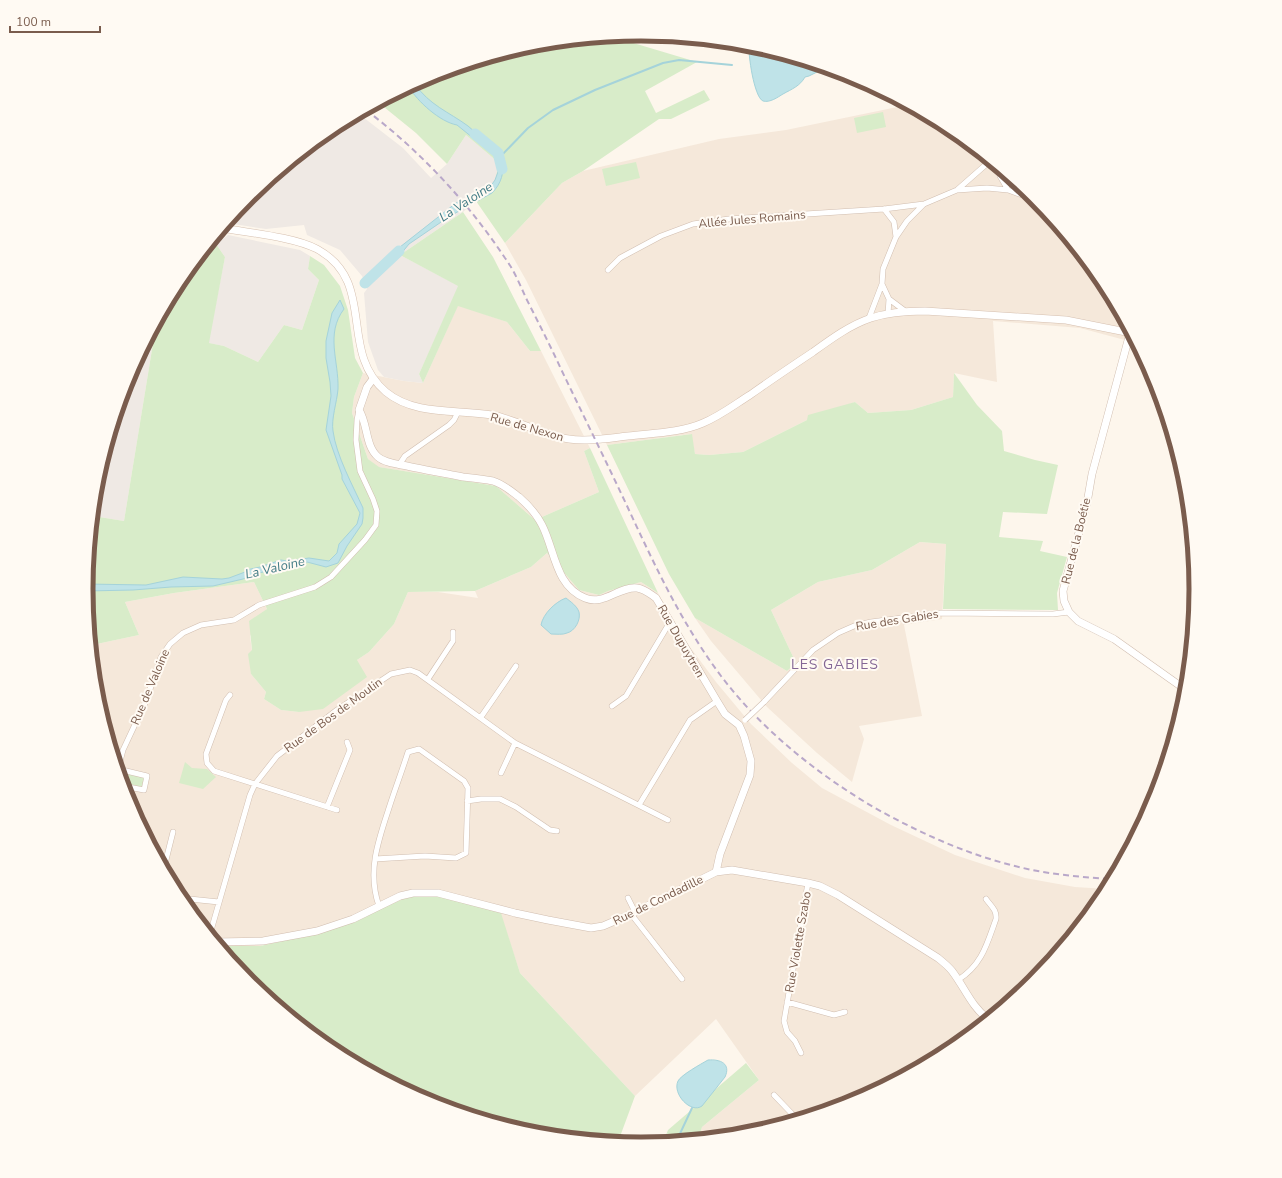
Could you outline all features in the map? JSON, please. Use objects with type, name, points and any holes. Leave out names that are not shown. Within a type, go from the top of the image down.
[{"type":"street","points":[[869,318],[882,284],[883,270],[896,237],[907,221],[924,204],[957,190],[987,164]]},
{"type":"street","points":[[1000,175],[1008,190]]},
{"type":"street","points":[[957,190],[987,188],[1008,190],[1020,194]]},
{"type":"street","name":"Allée Jules Romains","points":[[608,270],[620,258],[661,236],[693,224],[729,219],[884,209],[924,204]]},
{"type":"street","points":[[884,209],[894,222],[896,237]]},
{"type":"street","name":"Rue de Nexon","points":[[228,229],[301,243],[330,257],[342,270],[350,286],[354,301],[361,354],[373,379],[385,392],[400,401],[423,408],[493,416],[568,439],[584,440],[607,438],[685,429],[702,424],[723,413],[835,336],[869,318],[888,314],[905,311],[1066,320],[1124,332]]},
{"type":"street","points":[[882,284],[889,299],[905,311]]},
{"type":"street","points":[[888,314],[889,299]]},
{"type":"street","name":"Rue de la Boétie","points":[[1069,612],[1064,601],[1063,591],[1092,474],[1128,339]]},
{"type":"street","name":"Rue de Valoine","points":[[120,760],[123,750],[146,701],[161,657],[170,644],[183,633],[201,625],[234,620],[260,605],[315,587],[330,577],[365,540],[376,524],[377,511],[360,471],[356,440],[356,420],[367,387],[373,379]]},
{"type":"street","name":"Rue Dupuytren","points":[[359,410],[363,418],[372,450],[384,461],[430,471],[492,481],[503,485],[519,497],[535,514],[542,525],[557,567],[564,579],[574,591],[586,599],[596,600],[624,590],[637,588],[646,591],[656,598],[716,701],[725,714],[739,725],[748,747],[751,761],[750,775],[720,854],[716,872]]},
{"type":"street","points":[[399,465],[405,456],[449,425],[454,420],[458,412]]},
{"type":"street","points":[[1069,612],[1078,621],[1114,639],[1180,686]]},
{"type":"street","name":"Rue des Gabies","points":[[739,725],[764,702],[813,650],[838,633],[854,626],[871,622],[941,613],[1053,614],[1069,612]]},
{"type":"street","points":[[612,706],[626,696],[670,622]]},
{"type":"street","points":[[428,680],[452,641],[453,632]]},
{"type":"street","points":[[481,718],[516,666]]},
{"type":"street","name":"Rue de Bos de Moulin","points":[[211,929],[254,784],[277,756],[337,710],[392,674],[410,670],[418,673],[515,743],[668,820]]},
{"type":"street","points":[[230,695],[226,700],[206,754],[207,763],[214,771],[338,810]]},
{"type":"street","points":[[639,806],[690,720],[716,701]]},
{"type":"street","points":[[327,807],[350,750],[347,742]]},
{"type":"street","points":[[501,773],[515,743]]},
{"type":"street","points":[[375,859],[425,856],[456,858],[466,853],[468,788],[464,782],[419,749],[408,752],[377,844],[374,866],[375,894],[379,906]]},
{"type":"street","name":"Rue de Valoine","points":[[124,770],[147,776],[144,790],[131,787]]},
{"type":"street","points":[[467,801],[500,799],[516,807],[550,830],[557,831]]},
{"type":"street","points":[[166,862],[173,832]]},
{"type":"street","name":"Rue de Condadille","points":[[222,942],[263,941],[317,931],[353,919],[400,896],[413,893],[438,892],[515,913],[591,928],[602,926],[633,913],[716,872],[732,870],[808,883],[820,886],[838,895],[938,958],[951,970],[973,1004],[984,1016]]},
{"type":"street","name":"Rue Violette Szabo","points":[[801,1053],[795,1041],[787,1032],[784,1021],[808,883]]},
{"type":"street","points":[[628,898],[633,913],[682,979]]},
{"type":"street","points":[[189,899],[219,902]]},
{"type":"street","points":[[958,980],[978,962],[984,952],[996,919],[995,909],[986,899]]},
{"type":"street","name":"Rue Violette Szabo","points":[[787,1002],[834,1015],[845,1012]]},
{"type":"street","points":[[774,1095],[794,1115]]},
{"type":"shaded area","points":[[900,106],[915,114],[975,154],[1002,177],[1053,228],[1076,255],[1097,285],[1116,315],[1129,341],[1080,328],[993,321],[997,382],[954,373],[953,397],[911,410],[868,413],[855,402],[807,420],[743,452],[709,455],[695,454],[691,434],[607,445],[526,280],[505,243],[562,183],[583,171],[719,139],[786,130]]},
{"type":"shaded area","points":[[363,117],[403,148],[431,178],[447,164],[466,135],[499,163],[494,186],[463,212],[400,255],[459,286],[419,374],[423,383],[384,377],[378,370],[368,342],[364,293],[367,289],[362,276],[340,250],[307,235],[304,225],[266,229],[233,224],[280,177],[307,154]]},
{"type":"shaded area","points":[[228,235],[300,250],[310,256],[308,269],[319,280],[302,330],[284,325],[258,362],[224,346],[208,343],[225,257],[216,244]]},
{"type":"shaded area","points":[[458,305],[507,322],[530,351],[541,351],[590,448],[584,451],[599,492],[535,520],[496,486],[378,467],[368,459],[352,413],[354,397],[363,373],[423,383]]},
{"type":"shaded area","points":[[154,340],[124,521],[98,517],[112,447],[122,413],[135,379]]},
{"type":"shaded area","points":[[920,542],[946,544],[942,619],[904,625],[922,716],[859,726],[864,739],[852,782],[817,753],[767,707],[711,641],[695,618],[787,671],[796,663],[771,610],[818,582],[872,570]]},
{"type":"shaded area","points":[[547,553],[579,590],[599,595],[641,582],[658,593],[687,643],[716,682],[751,724],[792,763],[822,788],[891,825],[955,855],[1025,878],[1075,887],[1100,889],[1076,923],[1053,950],[1002,1001],[975,1024],[915,1064],[851,1095],[817,1108],[748,1126],[700,1133],[702,1127],[759,1080],[716,1019],[635,1096],[520,973],[500,913],[354,921],[320,933],[260,946],[226,946],[206,923],[166,863],[135,799],[122,765],[112,731],[104,696],[96,644],[139,635],[125,602],[174,593],[254,582],[267,609],[250,636],[252,651],[251,674],[266,692],[264,699],[281,710],[299,712],[357,660],[369,652],[394,624],[408,592],[438,592],[478,598],[475,591],[531,567]]},
{"type":"green space","points":[[631,41],[630,42],[697,62],[645,91],[656,113],[704,90],[710,100],[671,119],[659,119],[583,171],[562,183],[505,243],[476,201],[494,186],[499,163],[466,135],[447,164],[416,133],[383,106],[431,83],[465,70],[499,60],[569,46],[605,42]]},
{"type":"green space","points":[[883,112],[886,127],[857,133],[854,118]]},
{"type":"green space","points":[[636,162],[640,178],[606,186],[602,169]]},
{"type":"green space","points":[[463,212],[493,257],[541,351],[530,351],[507,322],[458,306],[423,383],[419,374],[458,286],[400,255]]},
{"type":"green space","points":[[216,244],[225,257],[209,343],[224,346],[258,362],[284,325],[302,330],[319,280],[308,269],[310,256],[324,265],[340,286],[348,310],[355,358],[363,373],[354,397],[352,413],[368,459],[379,467],[496,486],[535,520],[599,492],[584,451],[590,448],[658,593],[641,582],[599,595],[579,590],[547,553],[531,567],[475,591],[408,592],[394,624],[369,652],[357,660],[367,677],[323,709],[299,712],[281,710],[264,699],[266,692],[251,674],[248,654],[252,650],[249,621],[267,609],[254,582],[174,593],[125,602],[139,635],[96,644],[93,589],[94,553],[98,517],[124,521],[154,340],[166,315],[206,255]]},
{"type":"green space","points":[[954,373],[977,405],[1002,431],[1004,451],[1058,465],[1047,514],[1003,512],[999,537],[1043,541],[1040,551],[1067,557],[1057,593],[1058,610],[943,609],[946,544],[920,542],[872,570],[818,582],[771,610],[796,663],[787,671],[695,618],[669,574],[607,445],[692,434],[695,454],[709,455],[743,452],[807,420],[808,415],[855,402],[868,413],[911,410],[953,397]]},
{"type":"green space","points":[[185,762],[192,768],[207,769],[216,777],[203,789],[179,783]]},
{"type":"green space","points":[[125,773],[144,778],[142,787],[129,784]]},
{"type":"green space","points":[[435,895],[501,913],[520,973],[635,1096],[620,1136],[569,1132],[499,1118],[465,1108],[431,1095],[399,1080],[367,1064],[307,1024],[280,1001],[226,946],[260,946],[320,933],[354,921],[403,899],[417,896]]},
{"type":"green space","points":[[746,1063],[759,1080],[702,1127],[700,1133],[665,1136],[668,1130]]},
{"type":"water","points":[[750,52],[819,71],[805,77],[793,89],[771,100],[763,101],[760,98],[754,84]]},
{"type":"water","points":[[419,89],[433,103],[468,126],[482,138],[502,159],[503,173],[498,186],[492,193],[450,216],[409,244],[400,255],[389,261],[386,258],[456,203],[490,187],[495,180],[499,169],[498,160],[494,155],[457,125],[443,120],[436,115],[412,92]]},
{"type":"water","points":[[340,300],[344,309],[338,318],[334,338],[338,389],[333,431],[341,460],[363,508],[362,524],[347,546],[338,563],[326,567],[307,562],[259,573],[243,579],[213,586],[93,591],[93,584],[146,585],[183,577],[229,578],[245,572],[246,570],[281,560],[287,561],[309,558],[329,561],[337,553],[339,544],[357,524],[360,513],[342,479],[342,475],[326,430],[331,396],[326,358],[326,341],[332,313]]},
{"type":"water","points":[[566,598],[574,604],[579,612],[578,622],[575,628],[570,632],[564,634],[551,634],[541,625],[542,621],[550,609],[558,602]]},
{"type":"water","points":[[708,1060],[717,1060],[724,1063],[727,1072],[725,1077],[702,1106],[698,1108],[693,1107],[688,1105],[680,1097],[677,1086],[678,1081],[687,1073]]},
{"type":"waterway","points":[[499,158],[528,128],[553,110],[595,90],[663,63],[679,60],[732,65]]},
{"type":"waterway","name":"La Valoine","points":[[475,134],[498,153],[502,169]]},
{"type":"waterway","name":"La Valoine","points":[[365,283],[399,251]]},
{"type":"waterway","points":[[679,1136],[692,1108]]},
{"type":"railway","points":[[369,113],[405,142],[442,178],[475,217],[508,263],[553,351],[670,594],[707,656],[721,676],[754,715],[792,750],[832,781],[875,808],[925,833],[959,848],[993,860],[1023,868],[1062,875],[1106,879]]},
{"type":"district","name":"LES GABIES","points":[[835,664]]}]
